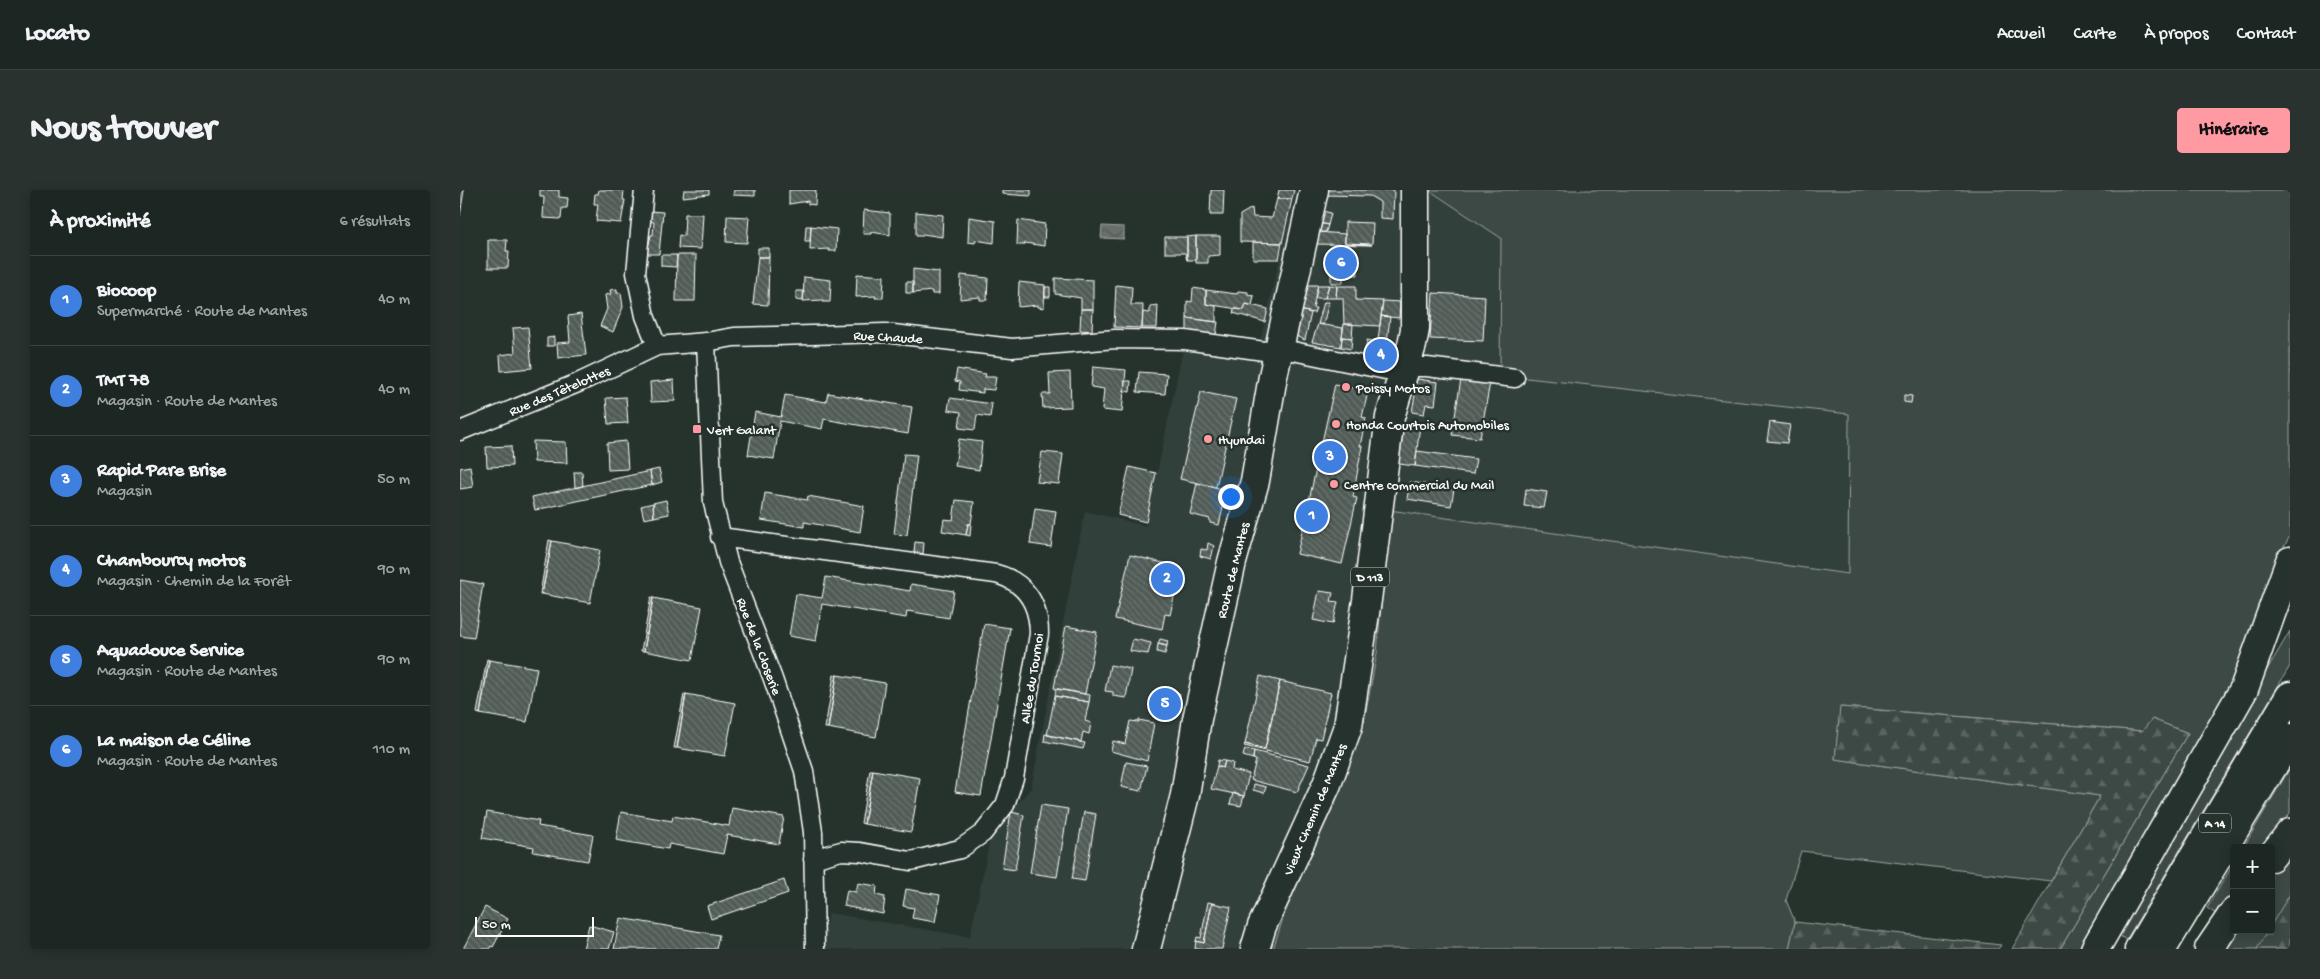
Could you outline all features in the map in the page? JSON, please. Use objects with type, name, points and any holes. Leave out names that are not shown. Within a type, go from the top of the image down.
[{"type":"main road","name":"Route de Mantes","points":[[1146,949],[1185,795],[1197,719],[1232,562],[1255,481],[1278,348],[1314,190]]},
{"type":"main road","name":"Vieux Chemin de Mantes","points":[[1255,949],[1262,926],[1327,784],[1348,726],[1358,668],[1390,417],[1412,346],[1415,329],[1415,190]]},
{"type":"main road","points":[[2095,949],[2244,688],[2290,561]]},
{"type":"main road","name":"A 14","points":[[2139,949],[2290,696]]},
{"type":"main road","name":"A 14","points":[[2162,949],[2290,738]]},
{"type":"main road","points":[[2275,852],[2290,832]]},
{"type":"main road","points":[[2209,949],[2230,918]]},
{"type":"street","points":[[644,190],[636,272],[645,316],[657,346]]},
{"type":"street","name":"Rue Chaude","points":[[657,346],[706,342],[734,337],[885,333],[1012,348],[1114,339],[1185,340],[1264,351],[1278,348],[1386,370],[1405,367],[1515,378]]},
{"type":"street","name":"Rue de la Closerie","points":[[706,342],[713,503],[720,537],[804,771],[813,832],[815,949]]},
{"type":"street","name":"Rue des Têtelottes","points":[[460,431],[578,383],[657,346]]},
{"type":"street","name":"Allée du Tournoi","points":[[720,537],[996,574],[1010,578],[1020,586],[1032,601],[1039,617],[1039,634],[1014,778],[1005,804],[983,832],[960,849],[923,859],[910,861],[860,852],[841,851],[812,859]]},
{"type":"shaded area","points":[[1296,190],[1429,190],[1501,238],[1500,375],[1849,414],[1848,574],[1389,510],[1377,653],[1364,722],[1332,800],[1296,879],[1273,949],[821,949],[829,913],[970,937],[991,835],[1031,788],[1085,511],[1146,526],[1185,340],[1259,346]]},
{"type":"green space","points":[[1429,190],[2290,190],[2290,536],[2273,567],[2241,671],[2085,949],[2060,949],[2188,733],[2152,719],[2143,731],[1841,707],[1835,759],[2100,796],[2051,881],[1801,851],[1786,900],[1795,922],[1789,949],[1273,949],[1296,879],[1364,722],[1377,653],[1389,510],[1848,574],[1849,414],[1500,375],[1501,238]]},
{"type":"green space","points":[[2290,631],[2290,666],[2126,940],[2113,931]]},
{"type":"green space","points":[[1840,707],[2142,731],[2152,719],[2188,733],[2060,949],[2012,949],[2100,796],[1835,759]]},
{"type":"green space","points":[[2290,768],[2290,813],[2269,844],[2245,844]]},
{"type":"green space","points":[[2290,832],[2290,929],[2277,949],[2208,949],[2230,933],[2275,934],[2275,853]]},
{"type":"green space","points":[[2230,870],[2230,901],[2219,916],[2207,908]]},
{"type":"green space","points":[[2290,894],[2290,949],[2257,949],[2266,934],[2275,934],[2275,918]]},
{"type":"green space","points":[[1795,922],[2001,945],[1998,949],[1789,949]]},
{"type":"water","points":[[1102,226],[1124,227],[1124,239],[1101,238]]},
{"type":"building","points":[[460,190],[464,190],[460,216]]},
{"type":"building","points":[[540,190],[559,190],[559,197],[568,198],[567,208],[562,208],[561,219],[543,218],[544,197],[540,197]]},
{"type":"building","points":[[599,190],[624,190],[623,200],[625,200],[621,223],[596,221],[598,204],[594,204],[595,194],[598,194]]},
{"type":"building","points":[[684,190],[709,190],[709,194],[683,197]]},
{"type":"building","points":[[734,190],[755,190],[755,196],[733,195]]},
{"type":"building","points":[[789,190],[816,190],[815,205],[808,204],[808,201],[789,204]]},
{"type":"building","points":[[1002,190],[1031,190],[1031,196],[1002,194]]},
{"type":"building","points":[[1211,190],[1224,190],[1223,215],[1210,215]]},
{"type":"building","points":[[1279,190],[1294,190],[1292,199],[1277,199]]},
{"type":"building","points":[[1326,190],[1394,190],[1393,219],[1380,218],[1380,202],[1370,196],[1325,195]]},
{"type":"building","points":[[1277,199],[1292,199],[1282,243],[1240,242],[1240,215],[1252,208],[1253,217],[1272,218]]},
{"type":"building","points":[[864,210],[890,213],[890,235],[871,232],[871,234],[863,234]]},
{"type":"building","points":[[649,211],[663,212],[659,254],[645,254],[646,244],[649,244],[651,235],[653,235],[654,222],[648,221]]},
{"type":"building","points":[[1322,211],[1331,213],[1328,225],[1319,223]]},
{"type":"building","points":[[916,212],[943,215],[942,237],[923,234],[923,236],[916,236]]},
{"type":"building","points":[[685,214],[703,214],[701,249],[678,248],[679,235],[684,236]]},
{"type":"building","points":[[727,216],[749,217],[747,243],[726,242]]},
{"type":"building","points":[[969,217],[995,221],[994,243],[975,240],[975,243],[968,242]]},
{"type":"building","points":[[1018,220],[1045,224],[1044,246],[1025,243],[1024,245],[1017,245]]},
{"type":"building","points":[[1345,222],[1373,223],[1372,244],[1345,243]]},
{"type":"building","points":[[1319,223],[1328,225],[1326,232],[1317,232]]},
{"type":"building","points":[[806,226],[811,226],[810,241],[805,241]]},
{"type":"building","points":[[811,226],[837,229],[836,251],[829,251],[829,249],[810,250]]},
{"type":"building","points":[[1317,232],[1345,234],[1345,243],[1372,245],[1314,244]]},
{"type":"building","points":[[1196,236],[1196,260],[1187,260],[1187,237]]},
{"type":"building","points":[[1196,236],[1220,236],[1220,255],[1208,256],[1208,263],[1196,263]]},
{"type":"building","points":[[1165,237],[1187,237],[1187,260],[1185,253],[1165,253]]},
{"type":"building","points":[[488,240],[507,240],[506,251],[509,251],[508,268],[488,268]]},
{"type":"building","points":[[1253,242],[1282,243],[1279,259],[1253,259]]},
{"type":"building","points":[[758,248],[769,248],[769,257],[758,257]]},
{"type":"building","points":[[1344,252],[1356,252],[1358,275],[1343,275],[1343,283],[1331,283],[1331,255],[1344,255]]},
{"type":"building","points":[[661,255],[677,255],[676,267],[661,266]]},
{"type":"building","points":[[677,255],[696,255],[695,301],[676,301]]},
{"type":"building","points":[[758,257],[769,257],[768,305],[753,304]]},
{"type":"building","points":[[913,269],[939,272],[939,294],[932,294],[932,291],[913,293]]},
{"type":"building","points":[[857,274],[884,276],[883,298],[875,298],[876,296],[856,297]]},
{"type":"building","points":[[961,275],[988,278],[987,300],[980,300],[980,297],[960,299]]},
{"type":"building","points":[[804,277],[831,280],[830,302],[823,302],[823,300],[803,301]]},
{"type":"building","points":[[1055,278],[1093,280],[1093,309],[1081,309],[1081,298],[1055,294]]},
{"type":"building","points":[[906,282],[913,282],[913,293],[906,293]]},
{"type":"building","points":[[1019,282],[1045,285],[1044,308],[1038,307],[1038,305],[1018,307]]},
{"type":"building","points":[[1116,285],[1132,287],[1131,305],[1143,305],[1142,328],[1114,327]]},
{"type":"building","points":[[1305,285],[1318,285],[1313,308],[1316,308],[1314,313],[1299,310]]},
{"type":"building","points":[[1318,285],[1329,285],[1325,298],[1315,298]]},
{"type":"building","points":[[1329,285],[1337,286],[1336,298],[1325,298]]},
{"type":"building","points":[[1337,286],[1356,286],[1356,300],[1383,301],[1380,326],[1344,324],[1343,298],[1336,298]]},
{"type":"building","points":[[1045,287],[1050,287],[1050,297],[1045,297]]},
{"type":"building","points":[[1193,288],[1206,290],[1206,304],[1216,306],[1216,322],[1187,318],[1187,301],[1192,302]]},
{"type":"building","points":[[617,289],[617,293],[621,293],[623,307],[613,332],[600,326],[607,309],[605,295],[611,294],[610,290]]},
{"type":"building","points":[[1206,290],[1237,294],[1238,291],[1248,292],[1248,295],[1254,296],[1252,306],[1246,304],[1244,310],[1206,304]]},
{"type":"building","points":[[796,291],[804,291],[803,301],[796,300]]},
{"type":"building","points":[[1433,293],[1485,296],[1483,341],[1430,339]]},
{"type":"building","points":[[1383,301],[1400,302],[1399,318],[1381,316]]},
{"type":"building","points":[[1324,302],[1329,302],[1323,325],[1318,324]]},
{"type":"building","points":[[1246,304],[1268,309],[1265,322],[1233,313],[1234,309],[1244,310]]},
{"type":"building","points":[[1158,305],[1157,328],[1142,328],[1143,312],[1150,313],[1150,306]]},
{"type":"building","points":[[1081,309],[1093,309],[1092,331],[1080,330]]},
{"type":"building","points":[[1299,310],[1311,313],[1305,340],[1298,337],[1294,331]]},
{"type":"building","points":[[581,314],[586,355],[558,358],[557,343],[570,342],[568,316]]},
{"type":"building","points":[[1381,316],[1390,317],[1387,342],[1378,340]]},
{"type":"building","points":[[1187,318],[1218,322],[1216,335],[1187,331]]},
{"type":"building","points":[[1318,324],[1343,328],[1341,347],[1312,342]]},
{"type":"building","points":[[1344,324],[1353,324],[1352,338],[1342,337]]},
{"type":"building","points":[[528,327],[532,368],[501,371],[500,355],[515,353],[513,328]]},
{"type":"building","points":[[554,337],[554,346],[547,346],[547,338]]},
{"type":"building","points":[[1342,337],[1352,338],[1351,349],[1341,347]]},
{"type":"building","points":[[1367,340],[1378,342],[1376,354],[1365,352]]},
{"type":"building","points":[[1378,340],[1395,343],[1393,357],[1376,354]]},
{"type":"building","points":[[1093,367],[1126,370],[1122,412],[1102,410],[1104,389],[1091,387]]},
{"type":"building","points":[[957,369],[986,374],[985,377],[996,377],[994,390],[983,389],[983,393],[959,390],[960,382],[955,381]]},
{"type":"building","points":[[1070,372],[1071,407],[1043,408],[1042,394],[1050,394],[1049,373]]},
{"type":"building","points":[[1139,372],[1167,374],[1165,394],[1137,392]]},
{"type":"building","points":[[1462,373],[1491,377],[1480,438],[1452,435]]},
{"type":"building","points":[[1417,379],[1438,382],[1435,405],[1426,404],[1424,414],[1412,412],[1416,389],[1413,387]]},
{"type":"building","points":[[674,380],[675,401],[651,402],[650,382]]},
{"type":"building","points":[[1125,381],[1131,381],[1130,392],[1124,391]]},
{"type":"building","name":"Centre commercial du Mail","points":[[1335,384],[1368,392],[1362,417],[1366,418],[1353,497],[1357,498],[1342,564],[1297,554]]},
{"type":"building","name":"Hyundai","points":[[1201,392],[1236,399],[1216,487],[1180,479]]},
{"type":"building","points":[[828,393],[912,407],[908,434],[824,419],[822,429],[780,421],[774,459],[748,455],[755,412],[781,417],[785,395],[826,402]]},
{"type":"building","points":[[1904,395],[1912,396],[1911,403],[1904,402]]},
{"type":"building","points":[[626,397],[628,423],[608,424],[606,398]]},
{"type":"building","points":[[950,398],[992,404],[990,417],[977,415],[975,430],[959,428],[961,412],[948,410]]},
{"type":"building","points":[[1770,422],[1790,425],[1787,443],[1767,441]]},
{"type":"building","points":[[1398,423],[1420,425],[1415,466],[1391,463]]},
{"type":"building","points":[[959,439],[982,442],[979,470],[955,466]]},
{"type":"building","points":[[533,441],[566,442],[567,463],[534,462]]},
{"type":"building","points":[[626,441],[628,469],[608,470],[607,443]]},
{"type":"building","points":[[511,446],[512,466],[487,467],[486,447]]},
{"type":"building","points":[[1417,451],[1476,459],[1473,474],[1415,466]]},
{"type":"building","points":[[1042,452],[1063,454],[1059,484],[1037,482]]},
{"type":"building","points":[[904,454],[917,455],[907,535],[894,534]]},
{"type":"building","points":[[470,466],[473,487],[460,489],[460,468]]},
{"type":"building","points":[[1129,467],[1156,473],[1146,522],[1118,515]]},
{"type":"building","points":[[659,469],[662,482],[652,485],[650,471]]},
{"type":"building","points":[[650,471],[652,485],[535,510],[532,497]]},
{"type":"building","points":[[574,472],[582,472],[583,486],[575,488]]},
{"type":"building","points":[[1410,482],[1454,489],[1451,506],[1407,499]]},
{"type":"building","points":[[1197,483],[1227,490],[1219,525],[1210,523],[1210,519],[1190,514]]},
{"type":"building","points":[[1526,489],[1547,492],[1544,508],[1524,506]]},
{"type":"building","points":[[765,493],[807,500],[808,496],[864,506],[860,532],[804,522],[804,527],[761,520]]},
{"type":"building","points":[[666,500],[669,514],[654,517],[653,503]]},
{"type":"building","points":[[956,500],[974,502],[971,524],[968,524],[966,535],[942,531],[944,519],[953,520]]},
{"type":"building","points":[[653,503],[654,517],[644,519],[641,506]]},
{"type":"building","points":[[1035,508],[1056,511],[1051,547],[1030,544]]},
{"type":"building","points":[[968,524],[971,524],[970,536],[966,535]]},
{"type":"building","points":[[549,540],[552,541],[542,594],[540,594]]},
{"type":"building","points":[[552,541],[600,550],[590,603],[542,594]]},
{"type":"building","points":[[915,542],[924,543],[923,554],[914,552]]},
{"type":"building","points":[[1208,543],[1214,546],[1211,559],[1200,556],[1201,549],[1207,550]]},
{"type":"building","points":[[1130,555],[1176,566],[1172,582],[1177,583],[1170,615],[1165,614],[1162,629],[1115,619]]},
{"type":"building","points":[[826,577],[910,591],[911,584],[954,591],[949,618],[907,611],[906,618],[822,604],[816,641],[789,636],[796,594],[822,598]]},
{"type":"building","points":[[460,580],[483,584],[474,638],[460,636]]},
{"type":"building","points":[[1319,591],[1333,593],[1331,601],[1338,602],[1333,624],[1313,620]]},
{"type":"building","points":[[651,597],[653,598],[644,651],[641,651]]},
{"type":"building","points":[[653,598],[702,607],[692,660],[644,651]]},
{"type":"building","points":[[984,624],[1010,628],[981,796],[955,792]]},
{"type":"building","points":[[1066,626],[1097,632],[1085,694],[1054,688]]},
{"type":"building","points":[[1133,639],[1151,643],[1148,654],[1130,651]]},
{"type":"building","points":[[1160,639],[1168,641],[1167,646],[1158,644]]},
{"type":"building","points":[[1158,644],[1167,646],[1165,654],[1157,652]]},
{"type":"building","points":[[487,659],[489,660],[480,714],[477,713]]},
{"type":"building","points":[[489,660],[537,668],[527,722],[480,714]]},
{"type":"building","points":[[1110,665],[1131,669],[1126,698],[1113,696],[1113,692],[1105,691]]},
{"type":"building","points":[[834,675],[837,675],[828,728],[825,728]]},
{"type":"building","points":[[837,675],[885,683],[876,737],[828,728]]},
{"type":"building","points":[[1260,676],[1280,681],[1265,749],[1245,744]]},
{"type":"building","points":[[1280,681],[1331,693],[1321,739],[1316,738],[1310,761],[1244,746],[1245,744],[1265,749]]},
{"type":"building","points":[[1056,689],[1090,695],[1089,702],[1055,696]]},
{"type":"building","points":[[1162,690],[1180,694],[1176,712],[1157,709]]},
{"type":"building","points":[[684,694],[686,694],[677,748],[674,748]]},
{"type":"building","points":[[686,694],[735,703],[725,756],[677,748]]},
{"type":"building","points":[[1055,696],[1089,702],[1085,721],[1091,723],[1089,734],[1083,732],[1081,742],[1047,735]]},
{"type":"building","points":[[1139,720],[1154,723],[1147,761],[1111,751],[1113,741],[1125,744],[1130,721],[1139,722]]},
{"type":"building","points":[[1045,734],[1085,743],[1083,749],[1044,741]]},
{"type":"building","points":[[1245,749],[1254,751],[1253,759],[1243,756]]},
{"type":"building","points":[[1254,751],[1309,765],[1297,792],[1251,780],[1256,760],[1253,759]]},
{"type":"building","points":[[1218,760],[1225,761],[1223,768],[1217,766]]},
{"type":"building","points":[[1225,761],[1233,763],[1232,770],[1249,774],[1244,796],[1211,789],[1217,766],[1223,768]]},
{"type":"building","points":[[1126,762],[1147,766],[1141,791],[1121,787]]},
{"type":"building","points":[[870,770],[873,770],[864,824],[861,823]]},
{"type":"building","points":[[873,770],[920,778],[911,832],[864,824]]},
{"type":"building","points":[[1254,784],[1266,787],[1264,793],[1253,790]]},
{"type":"building","points":[[1233,793],[1244,796],[1241,806],[1230,804]]},
{"type":"building","points":[[1041,805],[1068,809],[1057,877],[1030,873]]},
{"type":"building","points":[[732,808],[784,817],[779,844],[727,835],[723,854],[669,844],[668,849],[616,840],[621,812],[672,821],[673,816],[729,826]]},
{"type":"building","points":[[487,812],[539,821],[538,826],[593,835],[588,861],[533,852],[534,847],[482,838]]},
{"type":"building","points":[[1011,812],[1024,815],[1015,870],[1002,868]]},
{"type":"building","points":[[1084,812],[1096,814],[1085,881],[1072,879]]},
{"type":"building","points":[[784,880],[788,893],[711,919],[707,906]]},
{"type":"building","points":[[858,883],[877,886],[876,895],[885,897],[883,914],[844,906],[847,890],[856,892]]},
{"type":"building","points":[[906,889],[940,895],[935,922],[912,918],[914,908],[903,906]]},
{"type":"building","points":[[1208,902],[1212,903],[1204,943],[1196,941],[1197,937],[1201,938]]},
{"type":"building","points":[[1212,903],[1231,907],[1222,949],[1195,949],[1196,941],[1204,943]]},
{"type":"building","points":[[485,907],[508,919],[493,947],[491,946],[489,949],[463,949]]},
{"type":"building","points":[[620,918],[719,935],[716,949],[614,949]]},
{"type":"building","points":[[589,925],[614,932],[609,949],[583,949]]},
{"type":"place","name":"La maison de Céline","points":[[1341,263]]},
{"type":"place","name":"Chambourcy motos","points":[[1381,355]]},
{"type":"place","name":"Poissy Motos","points":[[1346,387]]},
{"type":"place","name":"Honda Courtois Automobiles","points":[[1336,424]]},
{"type":"place","name":"Vert Galant","points":[[697,429]]},
{"type":"place","name":"Hyundai","points":[[1208,439]]},
{"type":"place","name":"Rapid Pare Brise","points":[[1330,457]]},
{"type":"place","name":"Centre commercial du Mail","points":[[1334,484]]},
{"type":"place","name":"Biocoop","points":[[1312,516]]},
{"type":"place","name":"TMT 78","points":[[1167,579]]},
{"type":"place","name":"Aquadouce Service","points":[[1165,704]]}]
